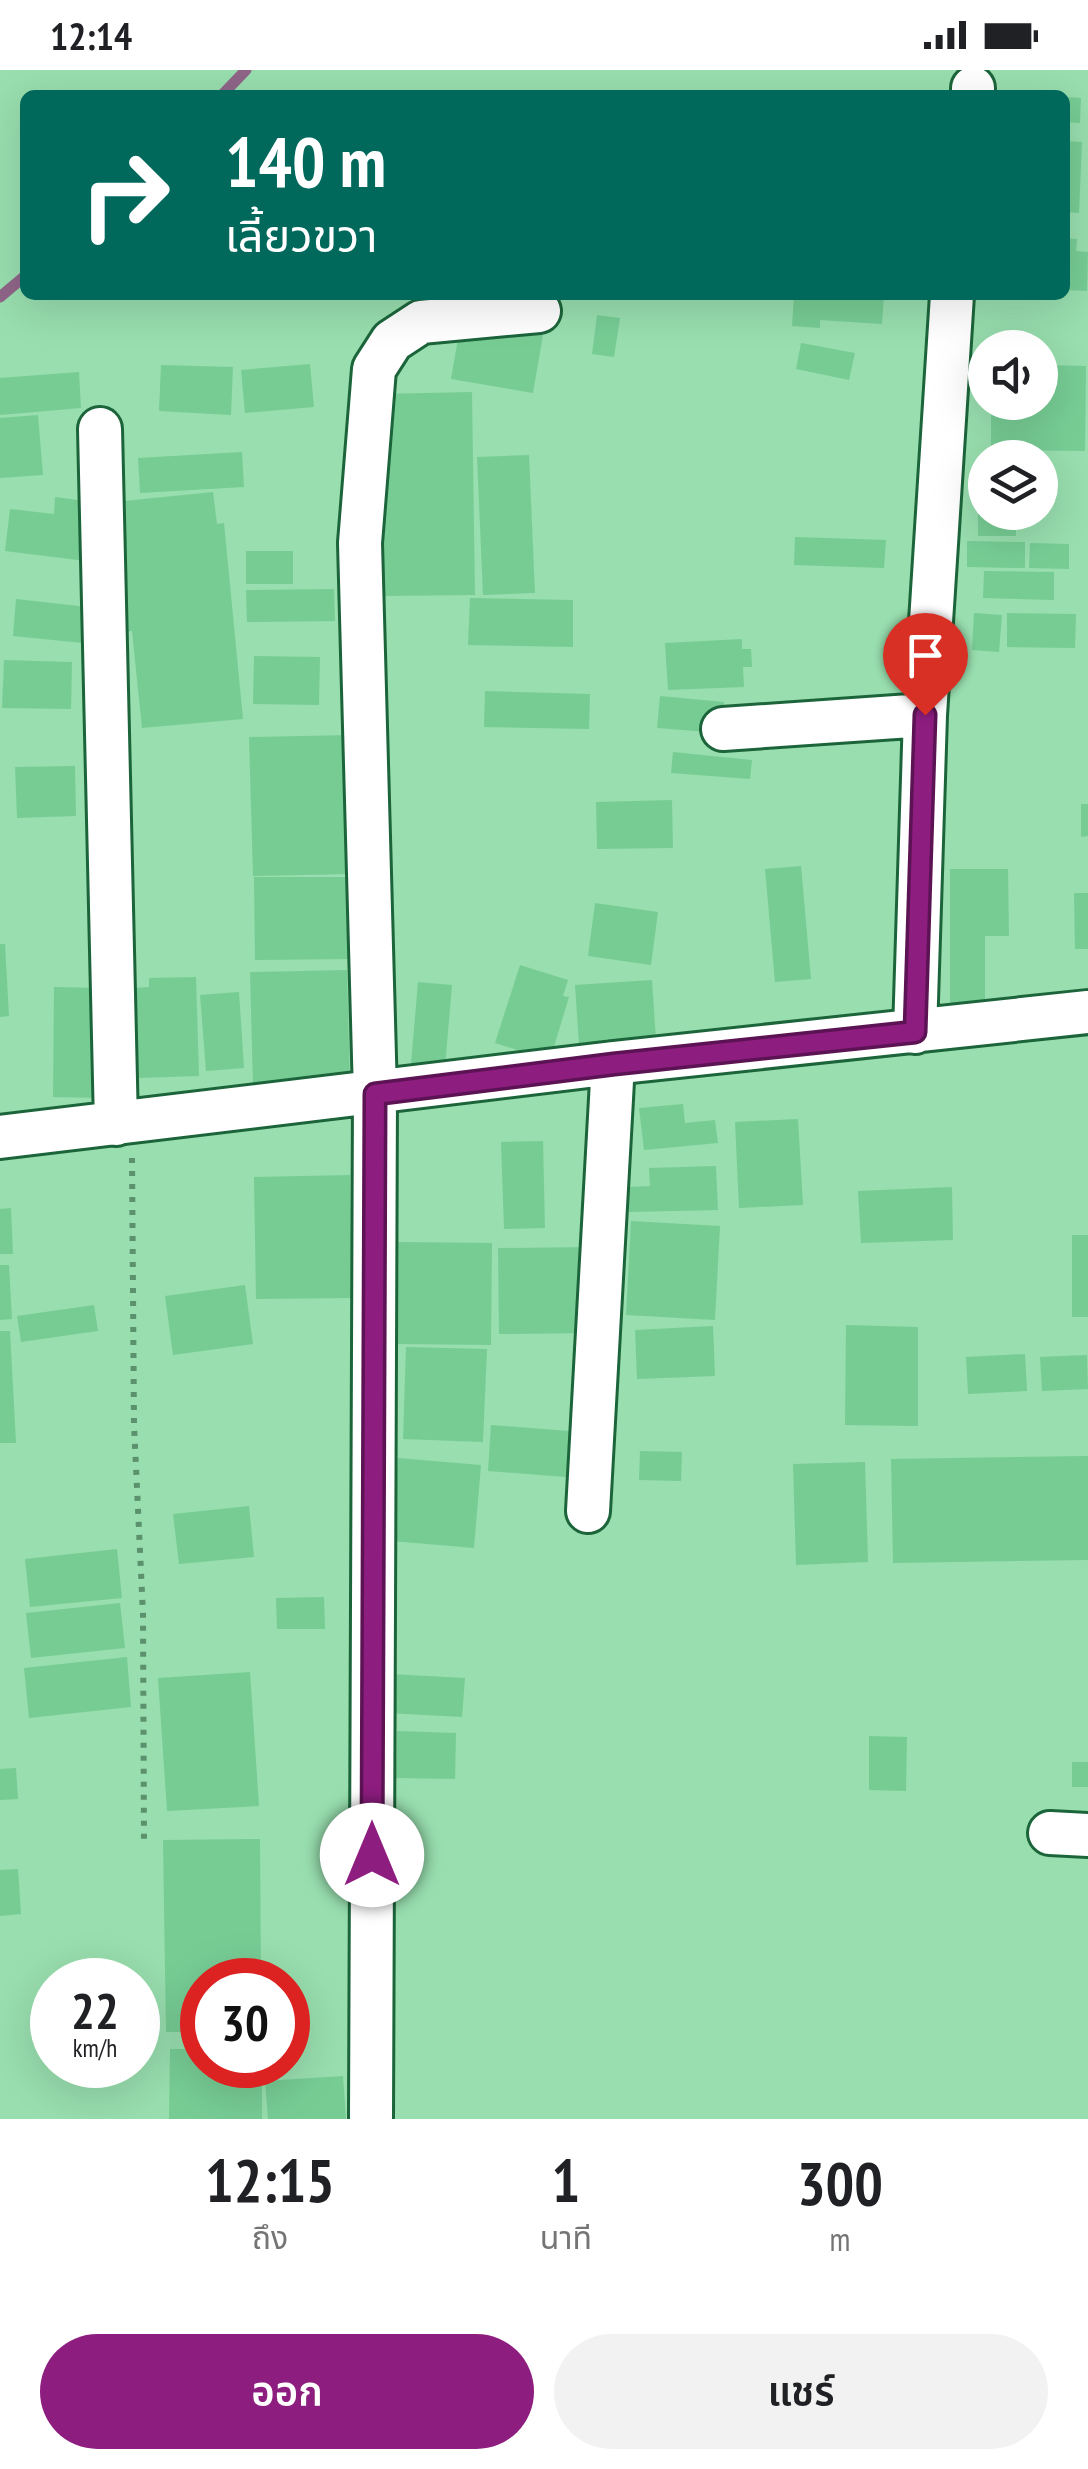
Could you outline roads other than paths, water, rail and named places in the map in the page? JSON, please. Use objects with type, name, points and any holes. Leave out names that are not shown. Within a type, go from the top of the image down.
[{"type":"street","points":[[915,1032],[925,715],[952,300]]},
{"type":"street","points":[[371,2117],[375,1094],[360,543],[374,368],[392,341],[421,322],[539,311]]},
{"type":"street","points":[[100,429],[124,1123]]},
{"type":"street","points":[[723,730],[925,715]]},
{"type":"street","points":[[0,1137],[1088,1012]]},
{"type":"street","points":[[588,1511],[614,1064]]},
{"type":"waterway","points":[[227,90],[246,70]]},
{"type":"waterway","points":[[0,297],[20,280]]}]
